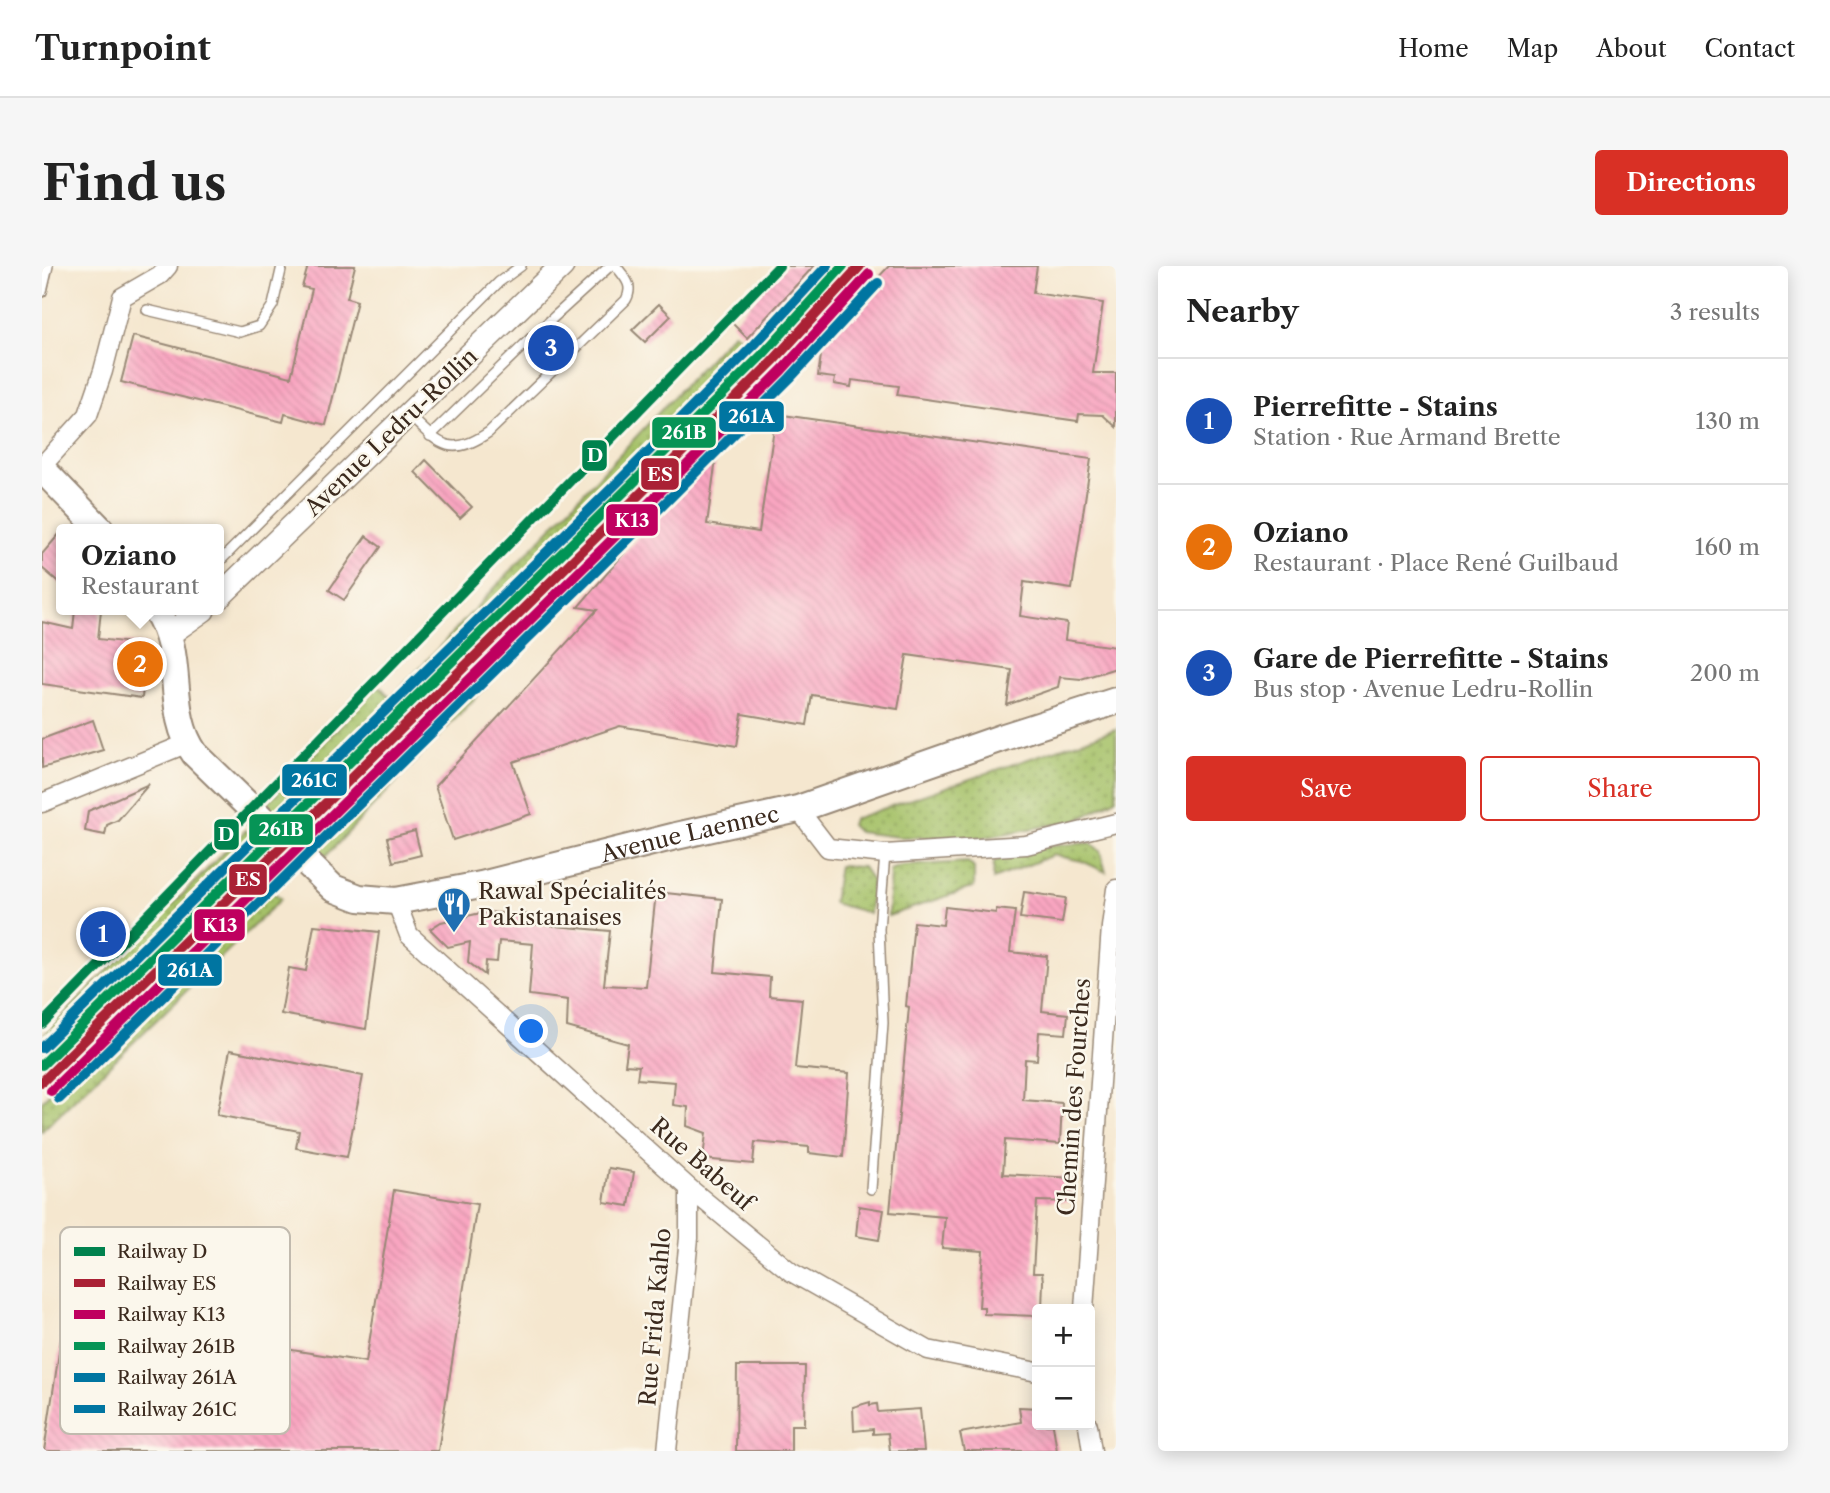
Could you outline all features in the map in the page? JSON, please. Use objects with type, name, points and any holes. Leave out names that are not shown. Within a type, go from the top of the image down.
[{"type":"main road","points":[[42,467],[95,524]]},
{"type":"main road","points":[[167,619],[181,728],[188,743]]},
{"type":"main road","name":"Avenue Laennec","points":[[188,743],[195,754],[333,888],[368,900],[396,901],[481,885],[676,836],[798,809],[1116,701]]},
{"type":"street","points":[[42,467],[88,415],[103,372],[122,297],[160,275],[168,266]]},
{"type":"street","name":"Avenue Ledru-Rollin","points":[[224,592],[562,266]]},
{"type":"street","points":[[42,803],[188,743]]},
{"type":"street","name":"Avenue Laennec","points":[[798,809],[828,848],[885,854],[1026,845],[1116,823]]},
{"type":"street","name":"Chemin des Fourches","points":[[1084,1304],[1110,940],[1116,889]]},
{"type":"street","name":"Rue Babeuf","points":[[396,901],[409,935],[689,1188],[791,1272],[928,1350],[1032,1371]]},
{"type":"street","name":"Rue Frida Kahlo","points":[[667,1451],[689,1238],[689,1188]]},
{"type":"street","points":[[1089,1430],[1093,1451]]},
{"type":"lane","points":[[42,292],[48,266]]},
{"type":"lane","points":[[147,310],[240,332],[259,326],[273,305],[282,266]]},
{"type":"lane","points":[[224,557],[499,282],[521,266]]},
{"type":"lane","points":[[430,436],[610,266]]},
{"type":"lane","points":[[409,415],[430,436],[446,446],[459,447],[474,443],[489,432],[626,300],[631,290],[630,284],[616,266]]},
{"type":"lane","points":[[871,1189],[884,1023],[879,929],[885,854]]},
{"type":"green space","points":[[733,333],[747,341],[285,820],[266,804],[379,685],[391,699]]},
{"type":"green space","points":[[753,403],[326,856],[304,843]]},
{"type":"green space","points":[[1116,729],[1116,799],[1078,820],[981,838],[899,837],[858,832],[851,825],[853,819]]},
{"type":"green space","points":[[246,830],[258,843],[42,1054],[42,1037]]},
{"type":"green space","points":[[1091,843],[1100,851],[1106,872],[1082,861],[1053,855],[993,879],[994,862],[1005,857],[1041,848]]},
{"type":"green space","points":[[968,862],[974,868],[974,887],[888,916],[890,870],[901,866]]},
{"type":"green space","points":[[839,866],[863,867],[872,881],[869,913],[833,903]]},
{"type":"green space","points":[[263,883],[281,899],[42,1131],[42,1101]]},
{"type":"building","points":[[308,266],[355,266],[347,298],[357,301],[326,425],[285,414],[283,422],[121,382],[133,336],[291,377],[312,289],[302,287]]},
{"type":"building","points":[[786,266],[814,266],[747,338],[732,323]]},
{"type":"building","points":[[889,266],[1037,266],[1033,293],[1103,303],[1093,373],[1116,373],[1116,427],[1103,415],[1079,414],[1078,421],[897,395],[899,386],[852,380],[851,387],[834,384],[835,378],[818,376],[824,335]]},
{"type":"building","points":[[659,304],[671,316],[645,342],[632,330]]},
{"type":"building","points":[[776,414],[1091,459],[1072,589],[1024,582],[1020,616],[1067,623],[1065,640],[1116,647],[1116,668],[1081,679],[1060,677],[1058,687],[1007,705],[1012,670],[907,655],[898,709],[812,695],[807,725],[742,714],[737,746],[620,726],[513,762],[531,814],[453,840],[435,786],[597,610],[578,607],[718,444],[707,524],[759,532]]},
{"type":"building","points":[[426,460],[472,507],[460,518],[415,472]]},
{"type":"building","points":[[366,536],[381,547],[344,600],[329,590]]},
{"type":"building","points":[[56,538],[56,580],[42,568],[42,554]]},
{"type":"building","points":[[74,615],[100,615],[98,639],[147,645],[142,698],[42,684],[42,622],[73,629]]},
{"type":"building","points":[[93,720],[103,750],[42,768],[42,739]]},
{"type":"building","points":[[149,784],[118,820],[107,825],[105,835],[85,831],[88,811]]},
{"type":"building","points":[[415,831],[421,855],[393,862],[387,838]]},
{"type":"building","points":[[656,892],[722,899],[715,972],[770,977],[769,996],[802,999],[795,1068],[849,1073],[843,1157],[809,1153],[809,1147],[755,1142],[753,1164],[703,1159],[706,1133],[687,1126],[688,1107],[673,1105],[675,1082],[637,1079],[639,1066],[625,1065],[628,1044],[567,1027],[568,1000],[529,995],[533,944],[499,941],[497,962],[486,961],[485,975],[468,962],[470,942],[448,947],[430,929],[441,922],[485,912],[535,915],[534,924],[610,931],[604,985],[646,987]]},
{"type":"building","points":[[1024,892],[1066,898],[1062,923],[1020,918]]},
{"type":"building","points":[[945,907],[996,913],[996,909],[1015,911],[1010,952],[1047,956],[1042,1011],[1068,1014],[1066,1034],[1039,1032],[1037,1060],[1025,1059],[1023,1100],[1062,1103],[1060,1144],[1005,1140],[1003,1174],[1073,1178],[1071,1202],[1037,1201],[1033,1273],[1042,1273],[1042,1304],[1032,1304],[1032,1316],[984,1314],[984,1307],[979,1307],[983,1251],[942,1248],[945,1217],[890,1212],[914,922],[943,925]]},
{"type":"building","points":[[314,925],[379,932],[366,1029],[281,1014],[289,968],[306,971]]},
{"type":"building","points":[[230,1050],[363,1076],[347,1157],[296,1148],[299,1131],[217,1115]]},
{"type":"building","points":[[609,1168],[634,1172],[629,1206],[604,1202]]},
{"type":"building","points":[[394,1190],[477,1204],[438,1451],[44,1451],[60,1346],[60,1434],[290,1434],[290,1350],[366,1362]]},
{"type":"building","points":[[859,1206],[884,1210],[879,1240],[856,1236]]},
{"type":"building","points":[[737,1366],[805,1366],[804,1425],[791,1425],[791,1451],[736,1451]]},
{"type":"building","points":[[870,1402],[870,1405],[877,1404],[878,1412],[920,1409],[924,1451],[890,1451],[888,1433],[873,1434],[873,1429],[854,1431],[853,1407]]},
{"type":"building","points":[[1019,1407],[1032,1408],[1032,1430],[1054,1430],[1057,1451],[964,1451],[960,1433],[1021,1422]]},
{"type":"rail line","name":"D","points":[[42,1024],[779,266]]},
{"type":"rail line","name":"261C","points":[[42,1048],[618,482],[755,344],[827,266]]},
{"type":"rail line","name":"261B","points":[[42,1065],[764,353],[843,266]]},
{"type":"rail line","name":"ES","points":[[42,1082],[635,499],[773,361],[860,266]]},
{"type":"rail line","name":"K13","points":[[51,1091],[644,508],[782,370],[869,274]]},
{"type":"rail line","name":"261A","points":[[59,1099],[652,516],[790,378],[878,283]]},
{"type":"place","name":"Gare de Pierrefitte - Stains","points":[[551,348]]},
{"type":"place","name":"Oziano","points":[[140,664]]},
{"type":"place","name":"Pierrefitte - Stains","points":[[103,934]]},
{"type":"place","name":"Rawal Spécialités Pakistanaises","points":[[454,934]]}]
